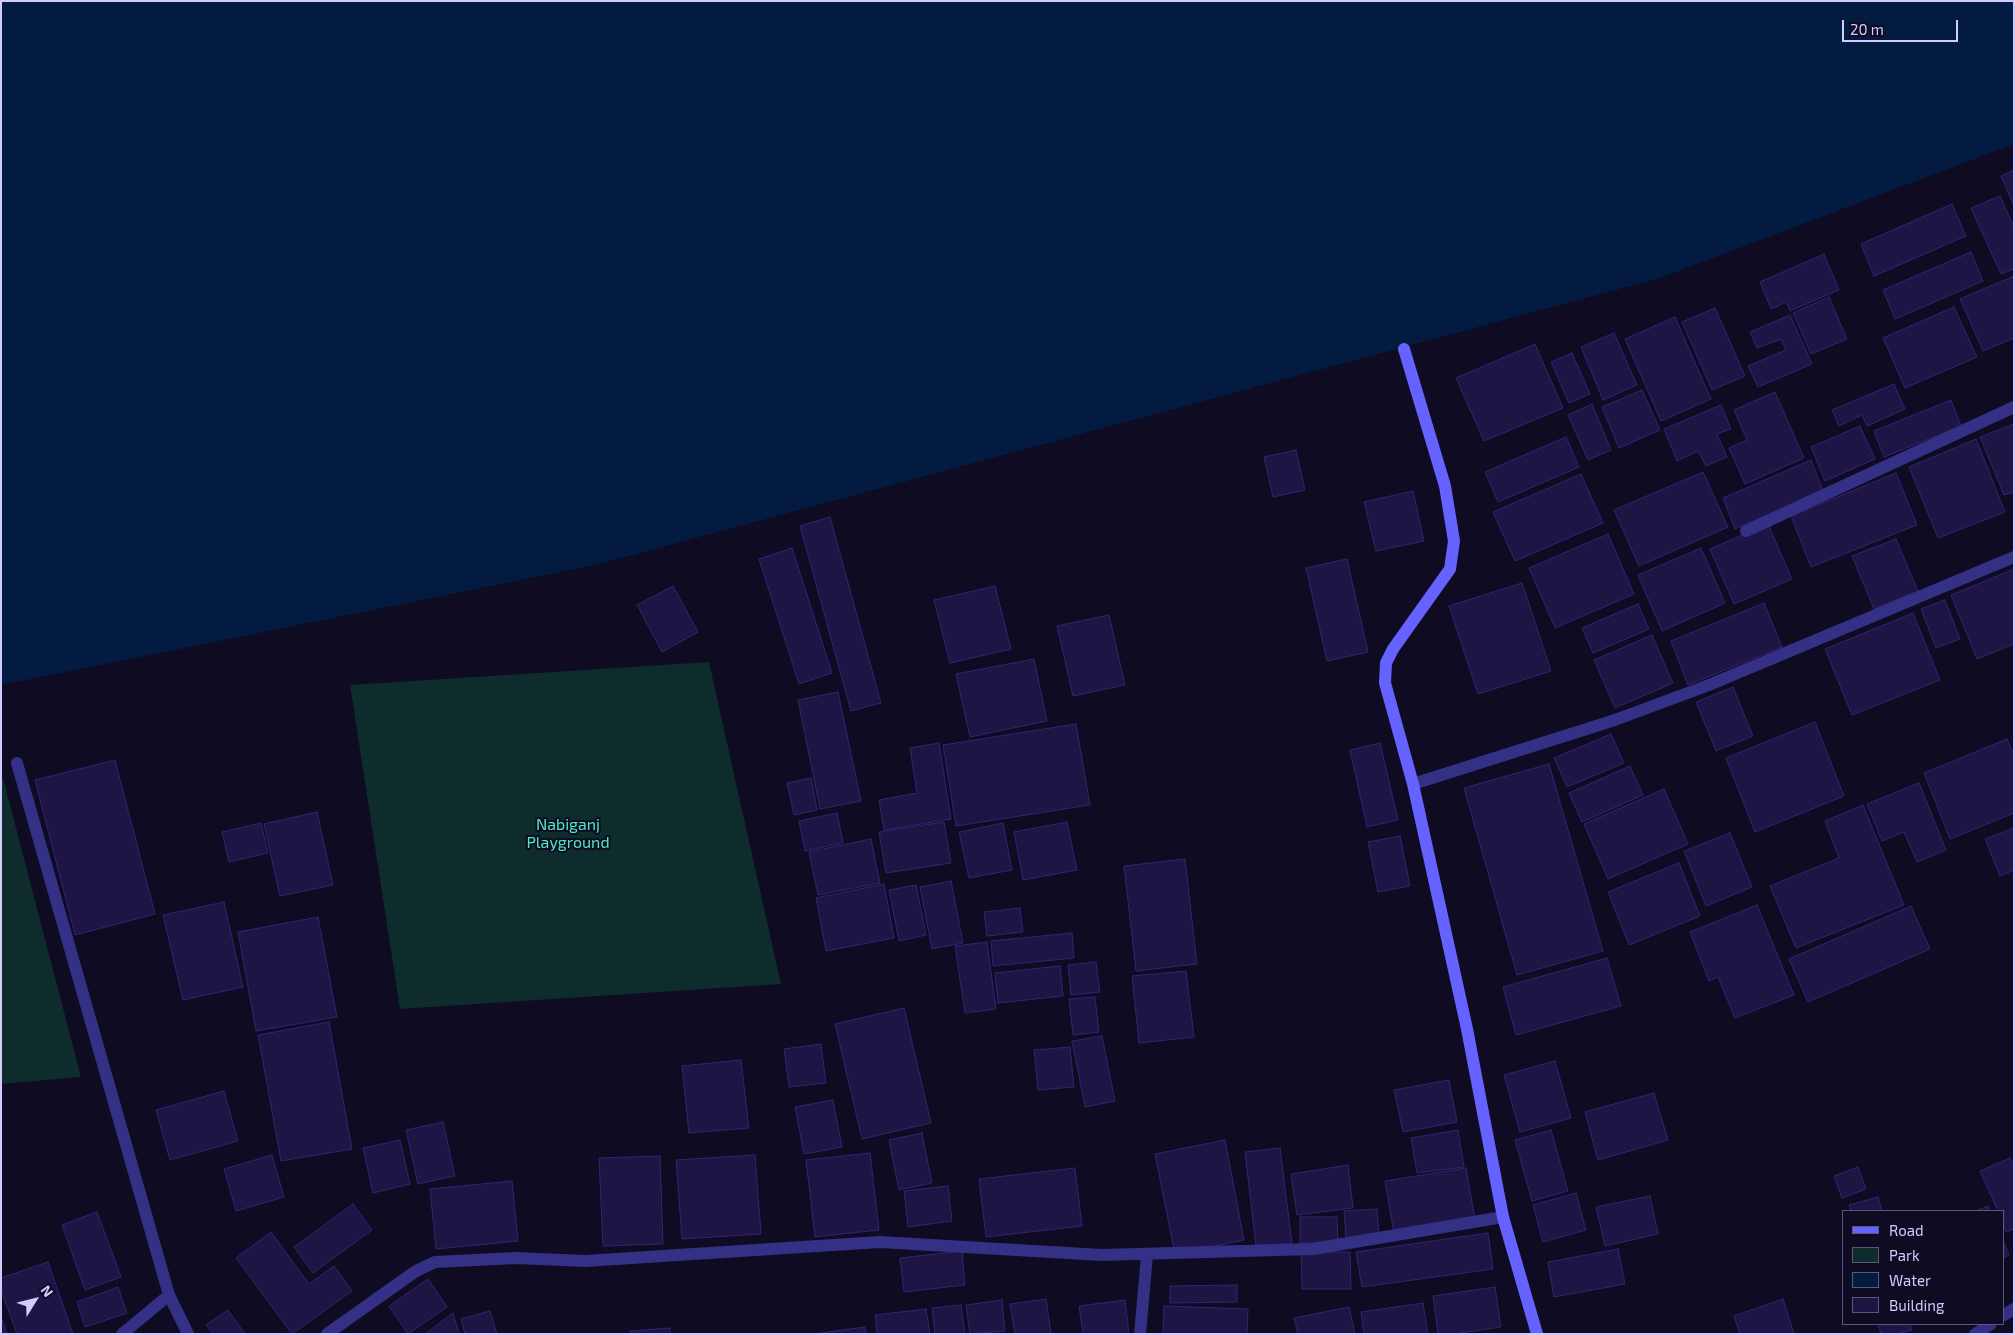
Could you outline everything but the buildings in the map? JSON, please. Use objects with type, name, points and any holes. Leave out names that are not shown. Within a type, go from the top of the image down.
[{"type":"main road","points":[[1404,349],[1445,486],[1454,541],[1450,570],[1393,649],[1386,663],[1385,683],[1413,784],[1467,1029],[1503,1217],[1537,1334]]},
{"type":"street","points":[[1746,531],[2014,407]]},
{"type":"street","points":[[1413,784],[1615,720],[1710,686],[2014,557]]},
{"type":"street","points":[[17,763],[169,1295],[188,1334]]},
{"type":"street","points":[[327,1334],[416,1271],[436,1262],[516,1258],[585,1261],[880,1242],[1102,1255],[1313,1249],[1503,1217]]},
{"type":"street","points":[[1140,1334],[1147,1255]]},
{"type":"street","points":[[122,1334],[169,1295]]},
{"type":"street","points":[[1975,1334],[1989,1325]]},
{"type":"green space","name":"Nabiganj Playground","points":[[709,662],[781,984],[400,1009],[350,685]]},
{"type":"green space","points":[[1,778],[3,778],[81,1077],[1,1084]]},
{"type":"water","points":[[1,1],[2014,1],[2014,144],[1660,278],[595,565],[1,685]]}]
